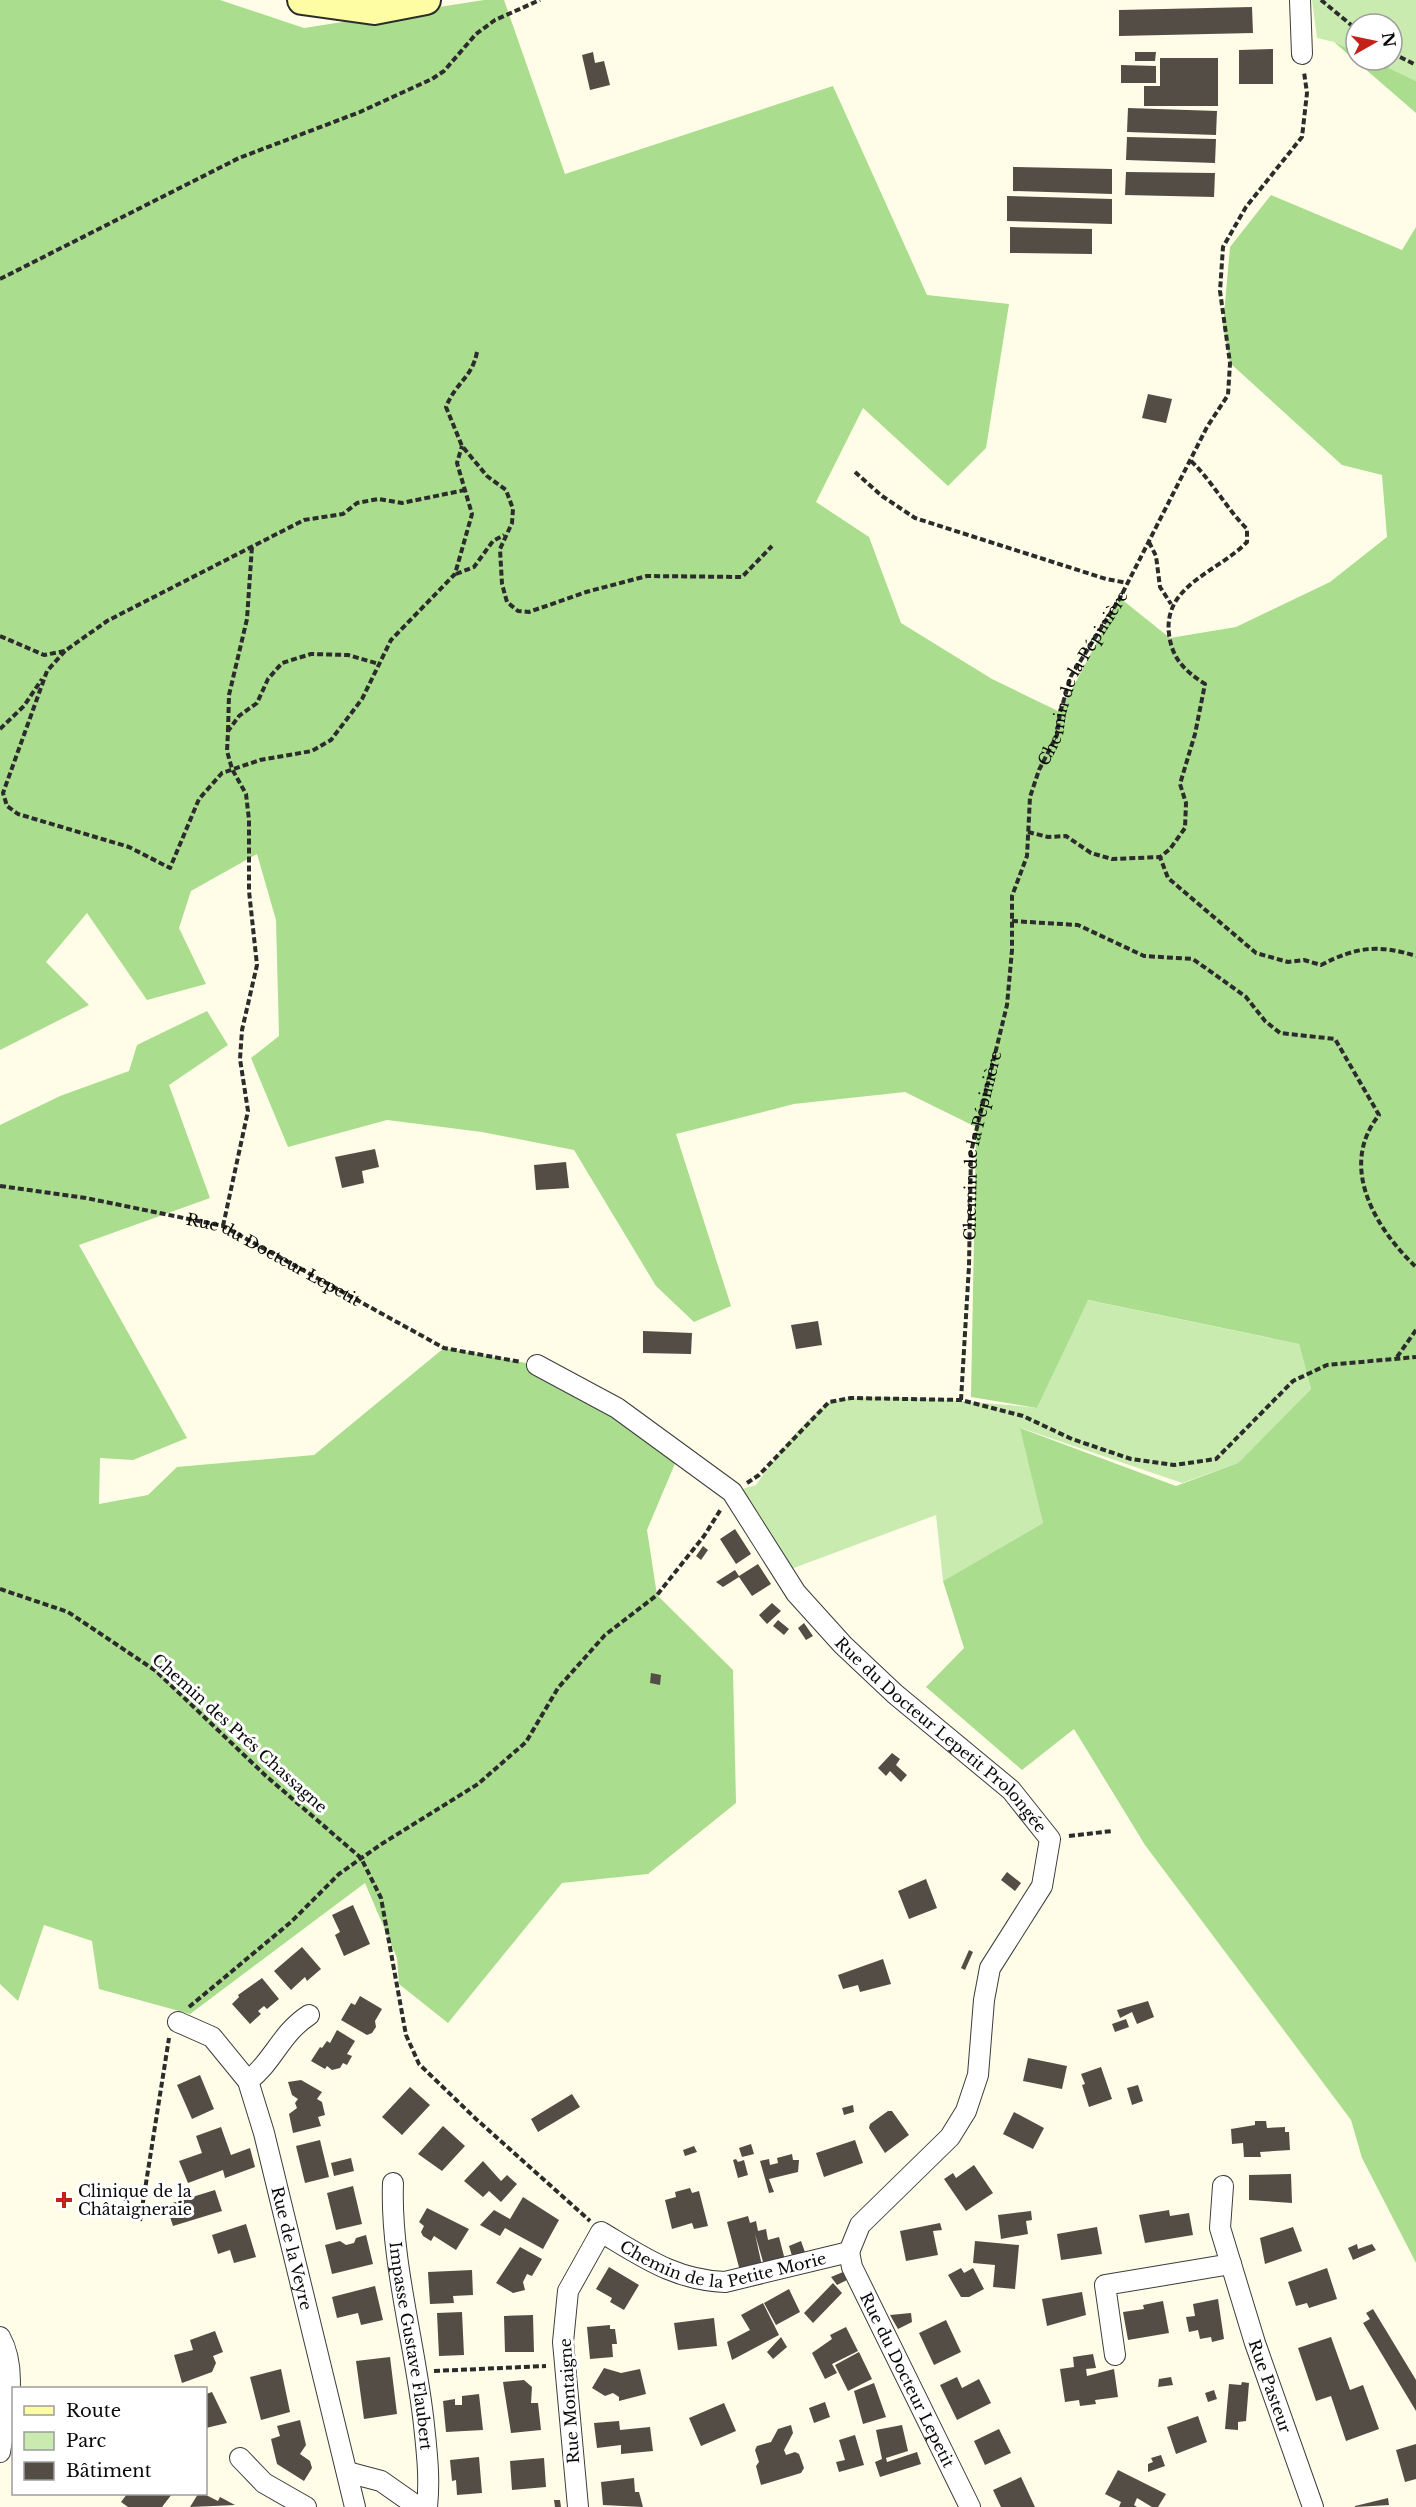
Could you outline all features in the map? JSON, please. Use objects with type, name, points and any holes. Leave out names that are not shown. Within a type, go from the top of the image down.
[{"type":"main road","points":[[325,1],[374,10],[426,0]]},
{"type":"street","points":[[1300,0],[1302,54]]},
{"type":"street","name":"Rue du Docteur Lepetit Prolongée","points":[[537,1365],[617,1408],[732,1492],[796,1593],[843,1645],[895,1695],[1011,1790],[1050,1839],[1042,1887],[990,1968],[984,2000],[978,2075],[966,2111],[950,2137],[860,2225],[849,2252]]},
{"type":"street","points":[[248,2081],[261,2071],[291,2027],[309,2015]]},
{"type":"street","name":"Rue de la Veyre","points":[[178,2022],[212,2037],[248,2081],[264,2133],[355,2507]]},
{"type":"street","name":"Impasse Gustave Flaubert","points":[[393,2183],[392,2220],[418,2372],[430,2479],[427,2507]]},
{"type":"street","name":"Rue Pasteur","points":[[1223,2186],[1221,2228],[1255,2343],[1312,2507]]},
{"type":"street","name":"Chemin de la Petite Morie","points":[[601,2232],[657,2265],[679,2275],[705,2281],[725,2282],[849,2252]]},
{"type":"street","name":"Rue Montaigne","points":[[578,2507],[563,2342],[568,2291],[601,2232]]},
{"type":"street","name":"Rue du Docteur Lepetit","points":[[849,2252],[852,2267],[970,2507]]},
{"type":"street","points":[[1115,2355],[1105,2286],[1231,2264]]},
{"type":"street","points":[[0,2337],[5,2347],[10,2390],[0,2452]]},
{"type":"street","points":[[240,2458],[264,2482],[306,2507]]},
{"type":"street","points":[[347,2472],[381,2481],[418,2507]]},
{"type":"path","points":[[0,279],[239,158],[360,112],[432,79],[444,71],[476,34],[495,20],[540,0]]},
{"type":"path","points":[[1321,0],[1344,19]]},
{"type":"path","name":"Chemin de la Pépinière","points":[[962,1400],[969,1266],[971,1152],[1007,1005],[1012,896],[1027,856],[1030,797],[1039,770],[1057,735],[1071,676],[1128,583],[1207,427],[1228,395],[1230,363],[1220,291],[1223,247],[1246,207],[1302,137],[1307,93],[1302,54]]},
{"type":"path","points":[[477,352],[474,369],[453,390],[446,407],[462,446],[487,476],[506,490],[513,509],[512,523],[500,549],[502,584],[507,602],[518,610],[529,612],[586,592],[647,576],[742,577],[772,546]]},
{"type":"path","points":[[455,574],[472,514],[457,463],[462,446]]},
{"type":"path","points":[[1028,832],[1048,837],[1066,836],[1091,854],[1112,859],[1160,857],[1170,849],[1185,828],[1186,803],[1180,784],[1195,734],[1205,684],[1184,670],[1170,648],[1167,620],[1171,604],[1184,588],[1233,557],[1247,542],[1247,529],[1229,511],[1207,476],[1191,462]]},
{"type":"path","points":[[855,472],[882,496],[915,518],[1106,579],[1128,583]]},
{"type":"path","points":[[0,729],[24,706],[46,671],[65,651],[107,621],[183,584],[252,546],[304,520],[343,514],[357,503],[378,499],[402,503],[465,490]]},
{"type":"path","points":[[46,671],[3,793],[7,806],[18,814],[129,847],[170,868],[199,799],[222,773],[260,760],[312,752],[331,740],[362,699],[391,640],[455,574],[474,567],[494,541],[506,534]]},
{"type":"path","points":[[1149,541],[1156,556],[1160,587],[1171,604]]},
{"type":"path","points":[[223,1226],[249,1111],[240,1059],[242,1030],[257,965],[249,891],[249,820],[246,794],[232,769],[227,751],[230,695],[247,619],[252,546]]},
{"type":"path","points":[[0,636],[44,655],[65,651]]},
{"type":"path","points":[[228,731],[239,716],[256,703],[268,679],[282,663],[311,654],[348,656],[379,664]]},
{"type":"path","points":[[1160,857],[1168,878],[1256,953],[1288,962],[1304,960],[1321,965],[1344,953],[1362,948],[1394,949],[1416,956]]},
{"type":"path","points":[[1012,921],[1078,926],[1144,956],[1193,959],[1246,997],[1265,1021],[1280,1033],[1335,1039],[1379,1115],[1368,1129],[1363,1148],[1361,1170],[1368,1202],[1381,1226],[1416,1267]]},
{"type":"path","name":"Rue du Docteur Lepetit","points":[[0,1186],[86,1198],[223,1226],[444,1348],[537,1365]]},
{"type":"path","points":[[1397,1358],[1416,1330]]},
{"type":"path","points":[[140,2222],[169,2038],[190,2006],[291,1922],[339,1875],[361,1858],[478,1784],[526,1742],[558,1688],[605,1635],[657,1595],[704,1536],[732,1492],[759,1475],[829,1402],[851,1398],[962,1400],[1023,1416],[1072,1439],[1131,1459],[1174,1465],[1216,1459],[1293,1382],[1327,1365],[1416,1357]]},
{"type":"path","name":"Chemin des Prés Chassagne","points":[[0,1588],[68,1612],[156,1671],[266,1776],[361,1858]]},
{"type":"path","points":[[1050,1839],[1112,1831]]},
{"type":"path","points":[[361,1858],[381,1898],[406,2035],[419,2064],[601,2232]]},
{"type":"path","points":[[418,2372],[565,2365]]},
{"type":"green space","points":[[0,0],[220,0],[304,28],[484,0],[504,0],[565,174],[833,86],[927,295],[1009,304],[986,448],[948,486],[863,408],[816,502],[869,537],[901,623],[992,679],[1060,712],[1120,598],[1170,638],[1236,627],[1330,582],[1387,537],[1382,475],[1342,465],[1230,363],[1223,326],[1230,247],[1271,195],[1402,250],[1416,227],[1416,2263],[1362,2158],[1351,2120],[1145,1845],[1074,1729],[1022,1770],[926,1687],[964,1648],[943,1581],[1043,1523],[1020,1428],[1176,1486],[1238,1463],[1311,1389],[1299,1344],[1088,1300],[1037,1408],[971,1397],[976,1127],[905,1092],[794,1104],[676,1134],[731,1306],[694,1322],[656,1286],[574,1150],[482,1132],[387,1120],[288,1147],[251,1058],[279,1036],[276,920],[257,854],[191,891],[179,928],[206,984],[147,1000],[87,913],[46,962],[89,1005],[0,1050]]},
{"type":"green space","points":[[1312,0],[1416,0],[1416,81],[1397,72],[1404,72],[1404,12],[1344,12],[1344,47],[1317,38]]},
{"type":"green space","points":[[1369,72],[1397,72],[1416,81],[1416,113]]},
{"type":"green space","points":[[207,1011],[228,1045],[169,1085],[210,1198],[79,1245],[187,1438],[133,1460],[100,1458],[99,1504],[148,1495],[177,1467],[314,1455],[444,1348],[537,1365],[679,1454],[647,1530],[657,1595],[733,1670],[736,1803],[648,1874],[562,1883],[448,2023],[399,1984],[397,1958],[365,1883],[190,2014],[99,1989],[92,1941],[44,1925],[18,2001],[0,1984],[0,1125],[60,1096],[129,1071],[137,1045]]},
{"type":"green space","points":[[1087,1300],[1299,1344],[1311,1389],[1238,1463],[1182,1483],[1021,1428],[1043,1523],[943,1581],[936,1515],[783,1572],[732,1492],[756,1485],[789,1441],[818,1410],[828,1403],[842,1399],[865,1397],[928,1399],[1037,1408]]},
{"type":"building","points":[[1252,7],[1253,33],[1119,36],[1119,10]]},
{"type":"building","points":[[1273,49],[1273,84],[1239,84],[1239,50]]},
{"type":"building","points":[[593,52],[595,63],[604,61],[610,85],[590,90],[582,55]]},
{"type":"building","points":[[1135,52],[1156,52],[1155,61],[1135,61]]},
{"type":"building","points":[[1160,58],[1218,58],[1218,106],[1144,106],[1144,86],[1160,86]]},
{"type":"building","points":[[1121,65],[1156,66],[1156,83],[1121,83]]},
{"type":"building","points":[[1128,108],[1217,111],[1216,135],[1127,132]]},
{"type":"building","points":[[1127,137],[1216,139],[1215,163],[1126,160]]},
{"type":"building","points":[[1013,167],[1112,169],[1112,194],[1013,191]]},
{"type":"building","points":[[1126,172],[1215,173],[1214,197],[1125,195]]},
{"type":"building","points":[[1007,196],[1112,199],[1112,224],[1007,221]]},
{"type":"building","points":[[1010,227],[1092,229],[1092,254],[1010,253]]},
{"type":"building","points":[[1148,394],[1172,399],[1166,423],[1142,418]]},
{"type":"building","points":[[375,1149],[379,1167],[362,1171],[364,1183],[342,1188],[335,1157]]},
{"type":"building","points":[[566,1162],[569,1188],[536,1190],[534,1165]]},
{"type":"building","points":[[818,1321],[822,1345],[796,1349],[791,1325]]},
{"type":"building","points":[[643,1331],[692,1333],[691,1354],[643,1353]]},
{"type":"building","points":[[735,1529],[751,1554],[736,1564],[720,1539]]},
{"type":"building","points":[[703,1546],[708,1550],[701,1560],[696,1556]]},
{"type":"building","points":[[758,1564],[771,1584],[752,1596],[739,1577],[723,1587],[716,1582],[735,1570],[739,1576]]},
{"type":"building","points":[[772,1603],[781,1611],[767,1624],[759,1615]]},
{"type":"building","points":[[778,1620],[789,1629],[784,1635],[773,1626]]},
{"type":"building","points":[[804,1623],[813,1636],[806,1640],[798,1628]]},
{"type":"building","points":[[651,1673],[661,1675],[660,1685],[650,1683]]},
{"type":"building","points":[[892,1753],[900,1759],[896,1765],[907,1775],[901,1782],[890,1771],[886,1776],[878,1768]]},
{"type":"building","points":[[1007,1872],[1021,1883],[1015,1891],[1001,1880]]},
{"type":"building","points":[[926,1879],[937,1908],[909,1919],[898,1891]]},
{"type":"building","points":[[353,1905],[370,1944],[344,1956],[335,1935],[340,1932],[332,1915]]},
{"type":"building","points":[[302,1947],[321,1969],[307,1981],[305,1977],[291,1990],[274,1971]]},
{"type":"building","points":[[969,1950],[973,1952],[965,1970],[961,1968]]},
{"type":"building","points":[[883,1959],[891,1984],[860,1992],[858,1985],[843,1989],[838,1975]]},
{"type":"building","points":[[262,1978],[279,1999],[267,2009],[264,2006],[258,2011],[261,2014],[250,2024],[232,2004],[239,1997],[238,1995]]},
{"type":"building","points":[[360,1996],[382,2009],[375,2021],[376,2027],[372,2033],[367,2035],[341,2020],[351,2003],[355,2005]]},
{"type":"building","points":[[1148,2001],[1154,2017],[1137,2024],[1132,2012],[1120,2018],[1117,2010]]},
{"type":"building","points":[[1126,2019],[1129,2027],[1115,2032],[1112,2024]]},
{"type":"building","points":[[337,2030],[355,2041],[347,2054],[352,2056],[347,2065],[343,2063],[340,2068],[332,2070],[327,2066],[325,2069],[311,2061],[320,2047],[322,2048],[327,2041],[330,2043]]},
{"type":"building","points":[[1028,2058],[1067,2066],[1062,2089],[1023,2081]]},
{"type":"building","points":[[1101,2067],[1112,2099],[1089,2107],[1081,2074]]},
{"type":"building","points":[[200,2075],[214,2109],[192,2119],[177,2085]]},
{"type":"building","points":[[301,2080],[322,2092],[317,2099],[322,2102],[325,2115],[318,2117],[321,2126],[293,2133],[289,2114],[297,2108],[295,2103],[298,2099],[292,2095],[288,2082]]},
{"type":"building","points":[[1138,2085],[1143,2101],[1132,2105],[1127,2088]]},
{"type":"building","points":[[410,2087],[430,2105],[402,2135],[382,2117]]},
{"type":"building","points":[[572,2094],[580,2107],[538,2132],[531,2119]]},
{"type":"building","points":[[853,2105],[854,2112],[844,2115],[842,2108]]},
{"type":"building","points":[[888,2111],[892,2111],[909,2135],[885,2153],[869,2128],[870,2124]]},
{"type":"building","points":[[1014,2112],[1044,2128],[1033,2149],[1003,2134]]},
{"type":"building","points":[[1255,2121],[1266,2121],[1267,2128],[1285,2127],[1285,2132],[1289,2132],[1290,2150],[1260,2152],[1261,2157],[1244,2157],[1243,2143],[1232,2144],[1231,2129],[1255,2125]]},
{"type":"building","points":[[443,2126],[465,2146],[442,2171],[418,2154]]},
{"type":"building","points":[[221,2127],[231,2155],[250,2148],[255,2167],[225,2178],[223,2170],[188,2183],[179,2161],[202,2153],[196,2136]]},
{"type":"building","points":[[320,2140],[329,2177],[305,2183],[296,2146]]},
{"type":"building","points":[[855,2140],[863,2163],[824,2177],[816,2153]]},
{"type":"building","points":[[751,2144],[754,2154],[742,2157],[739,2148]]},
{"type":"building","points":[[694,2146],[697,2152],[685,2156],[683,2150]]},
{"type":"building","points":[[792,2154],[793,2160],[799,2160],[798,2172],[769,2179],[774,2192],[769,2193],[760,2161],[769,2159],[770,2165],[778,2163],[777,2158]]},
{"type":"building","points":[[351,2158],[354,2171],[334,2176],[331,2163]]},
{"type":"building","points":[[736,2159],[738,2162],[744,2160],[748,2175],[738,2178],[733,2160]]},
{"type":"building","points":[[483,2161],[501,2181],[507,2175],[517,2184],[501,2202],[489,2191],[483,2197],[464,2181]]},
{"type":"building","points":[[974,2165],[993,2193],[966,2211],[944,2179],[953,2173],[956,2178]]},
{"type":"building","points":[[1291,2174],[1292,2203],[1249,2200],[1249,2175]]},
{"type":"building","points":[[353,2186],[362,2224],[336,2230],[327,2193]]},
{"type":"building","points":[[690,2188],[692,2193],[699,2191],[708,2226],[694,2229],[692,2223],[672,2229],[665,2200],[676,2197],[675,2192]]},
{"type":"building","points":[[215,2190],[222,2211],[173,2226],[166,2205]]},
{"type":"building","points":[[523,2197],[559,2220],[543,2249],[505,2228],[500,2236],[480,2225],[494,2210],[510,2219]]},
{"type":"building","points":[[427,2208],[469,2229],[456,2250],[434,2236],[431,2241],[423,2236],[421,2232],[424,2226],[419,2222]]},
{"type":"building","points":[[1169,2210],[1170,2216],[1189,2213],[1193,2235],[1145,2243],[1139,2215]]},
{"type":"building","points":[[1031,2211],[1032,2220],[1026,2221],[1028,2234],[1001,2239],[998,2215]]},
{"type":"building","points":[[748,2216],[750,2223],[756,2221],[758,2231],[766,2229],[768,2240],[779,2237],[785,2260],[764,2265],[755,2234],[762,2266],[740,2271],[727,2222]]},
{"type":"building","points":[[940,2223],[942,2230],[933,2231],[938,2255],[906,2261],[900,2231]]},
{"type":"building","points":[[246,2224],[256,2257],[234,2263],[230,2250],[218,2254],[212,2235]]},
{"type":"building","points":[[1097,2227],[1102,2254],[1061,2260],[1057,2234]]},
{"type":"building","points":[[1293,2227],[1302,2251],[1265,2264],[1260,2238]]},
{"type":"building","points":[[366,2235],[373,2264],[332,2274],[325,2245],[340,2241],[346,2245]]},
{"type":"building","points":[[801,2241],[806,2255],[793,2259],[789,2246]]},
{"type":"building","points":[[975,2241],[1019,2245],[1015,2289],[993,2287],[995,2265],[973,2263]]},
{"type":"building","points":[[1357,2244],[1358,2249],[1372,2244],[1376,2250],[1353,2260],[1348,2248]]},
{"type":"building","points":[[520,2247],[542,2259],[532,2276],[527,2274],[523,2282],[525,2290],[513,2293],[496,2283]]},
{"type":"building","points":[[609,2267],[639,2285],[624,2310],[610,2302],[612,2298],[596,2289]]},
{"type":"building","points":[[961,2268],[964,2273],[973,2268],[984,2289],[969,2297],[961,2297],[948,2275]]},
{"type":"building","points":[[1327,2268],[1337,2299],[1309,2308],[1307,2303],[1296,2306],[1288,2282]]},
{"type":"building","points":[[472,2270],[473,2295],[453,2296],[454,2303],[430,2304],[428,2272]]},
{"type":"building","points":[[843,2272],[847,2280],[837,2285],[831,2277]]},
{"type":"building","points":[[833,2283],[842,2293],[813,2323],[804,2313]]},
{"type":"building","points":[[375,2286],[383,2320],[361,2325],[358,2313],[337,2318],[332,2297]]},
{"type":"building","points":[[789,2289],[800,2312],[776,2325],[764,2303]]},
{"type":"building","points":[[1082,2292],[1086,2315],[1047,2326],[1042,2299]]},
{"type":"building","points":[[1218,2299],[1224,2339],[1212,2342],[1211,2337],[1200,2339],[1198,2330],[1189,2332],[1186,2317],[1195,2316],[1193,2304]]},
{"type":"building","points":[[1163,2301],[1169,2333],[1128,2340],[1123,2312],[1144,2309],[1143,2305]]},
{"type":"building","points":[[763,2303],[779,2335],[732,2360],[727,2342],[750,2330],[741,2315]]},
{"type":"building","points":[[1373,2309],[1416,2380],[1416,2411],[1363,2323],[1370,2319],[1366,2313]]},
{"type":"building","points":[[462,2312],[464,2355],[439,2356],[437,2313]]},
{"type":"building","points":[[911,2313],[912,2322],[898,2329],[890,2315]]},
{"type":"building","points":[[533,2315],[534,2352],[505,2352],[504,2316]]},
{"type":"building","points":[[714,2318],[717,2346],[678,2350],[674,2323]]},
{"type":"building","points":[[946,2320],[961,2352],[934,2365],[919,2333]]},
{"type":"building","points":[[610,2325],[610,2329],[615,2329],[617,2344],[612,2344],[613,2357],[590,2359],[587,2327]]},
{"type":"building","points":[[846,2327],[858,2351],[832,2364],[837,2373],[825,2379],[812,2353],[832,2339],[830,2335]]},
{"type":"building","points":[[215,2331],[223,2352],[213,2356],[216,2363],[212,2372],[182,2383],[174,2355],[193,2350],[190,2340]]},
{"type":"building","points":[[781,2337],[787,2347],[773,2359],[767,2352]]},
{"type":"building","points":[[1331,2337],[1350,2390],[1363,2385],[1379,2429],[1346,2441],[1331,2396],[1316,2401],[1298,2348]]},
{"type":"building","points":[[859,2352],[872,2379],[848,2391],[835,2365]]},
{"type":"building","points":[[1093,2354],[1096,2368],[1086,2369],[1087,2376],[1114,2369],[1118,2397],[1095,2400],[1096,2404],[1080,2406],[1079,2400],[1065,2402],[1060,2369],[1074,2367],[1073,2357]]},
{"type":"building","points":[[390,2357],[397,2414],[364,2419],[356,2361]]},
{"type":"building","points":[[604,2368],[621,2373],[640,2369],[646,2394],[619,2401],[619,2397],[613,2393],[605,2396],[592,2388]]},
{"type":"building","points":[[281,2369],[290,2412],[261,2420],[250,2377]]},
{"type":"building","points":[[957,2377],[962,2388],[979,2379],[991,2403],[957,2420],[940,2385]]},
{"type":"building","points":[[1171,2377],[1173,2385],[1158,2387],[1159,2379]]},
{"type":"building","points":[[524,2380],[532,2387],[531,2403],[538,2403],[541,2430],[511,2433],[503,2382]]},
{"type":"building","points":[[1242,2382],[1249,2383],[1246,2421],[1238,2422],[1238,2430],[1225,2429],[1229,2384],[1241,2385]]},
{"type":"building","points":[[874,2383],[886,2417],[863,2424],[854,2391]]},
{"type":"building","points":[[1214,2390],[1217,2399],[1208,2402],[1205,2393]]},
{"type":"building","points":[[212,2392],[227,2423],[207,2428],[207,2394]]},
{"type":"building","points":[[479,2394],[483,2430],[446,2432],[443,2401],[455,2399],[455,2405],[462,2405],[462,2396]]},
{"type":"building","points":[[825,2402],[830,2417],[814,2423],[809,2408]]},
{"type":"building","points":[[724,2403],[736,2431],[701,2446],[689,2418]]},
{"type":"building","points":[[1198,2416],[1207,2442],[1176,2454],[1167,2427]]},
{"type":"building","points":[[300,2420],[306,2445],[300,2454],[310,2461],[312,2468],[304,2481],[277,2464],[271,2439],[280,2436],[277,2426]]},
{"type":"building","points":[[619,2421],[620,2430],[650,2427],[653,2451],[621,2454],[621,2445],[597,2448],[594,2423]]},
{"type":"building","points":[[791,2425],[793,2433],[784,2450],[786,2455],[795,2452],[799,2454],[804,2468],[801,2473],[761,2485],[756,2466],[759,2462],[755,2450],[757,2446],[771,2442],[778,2429]]},
{"type":"building","points":[[902,2425],[908,2451],[886,2458],[887,2462],[917,2452],[921,2464],[880,2477],[875,2462],[882,2459],[876,2430]]},
{"type":"building","points":[[999,2429],[1011,2453],[985,2465],[974,2441]]},
{"type":"building","points":[[855,2435],[864,2465],[839,2472],[836,2462],[845,2460],[839,2440]]},
{"type":"building","points":[[1416,2444],[1416,2479],[1405,2482],[1396,2450]]},
{"type":"building","points":[[1161,2455],[1165,2466],[1148,2472],[1148,2464],[1153,2462],[1151,2458]]},
{"type":"building","points":[[479,2457],[482,2493],[457,2495],[456,2480],[452,2481],[450,2460]]},
{"type":"building","points":[[544,2458],[546,2487],[512,2490],[510,2461]]},
{"type":"building","points":[[1118,2470],[1166,2494],[1158,2507],[1152,2507],[1137,2498],[1134,2505],[1137,2507],[1119,2507],[1121,2502],[1105,2494]]},
{"type":"building","points":[[1021,2477],[1035,2507],[1001,2507],[993,2490]]},
{"type":"building","points":[[634,2478],[635,2492],[639,2492],[643,2507],[603,2505],[601,2482]]},
{"type":"building","points":[[126,2495],[171,2495],[162,2507],[128,2507],[121,2502]]},
{"type":"building","points":[[197,2495],[206,2495],[218,2501],[220,2497],[235,2505],[190,2507]]},
{"type":"building","points":[[1388,2498],[1389,2505],[1355,2507],[1355,2506]]},
{"type":"building","points":[[554,2500],[560,2500],[561,2507],[555,2507]]},
{"type":"place","name":"Clinique de la Châtaigneraie","points":[[64,2200]]}]
